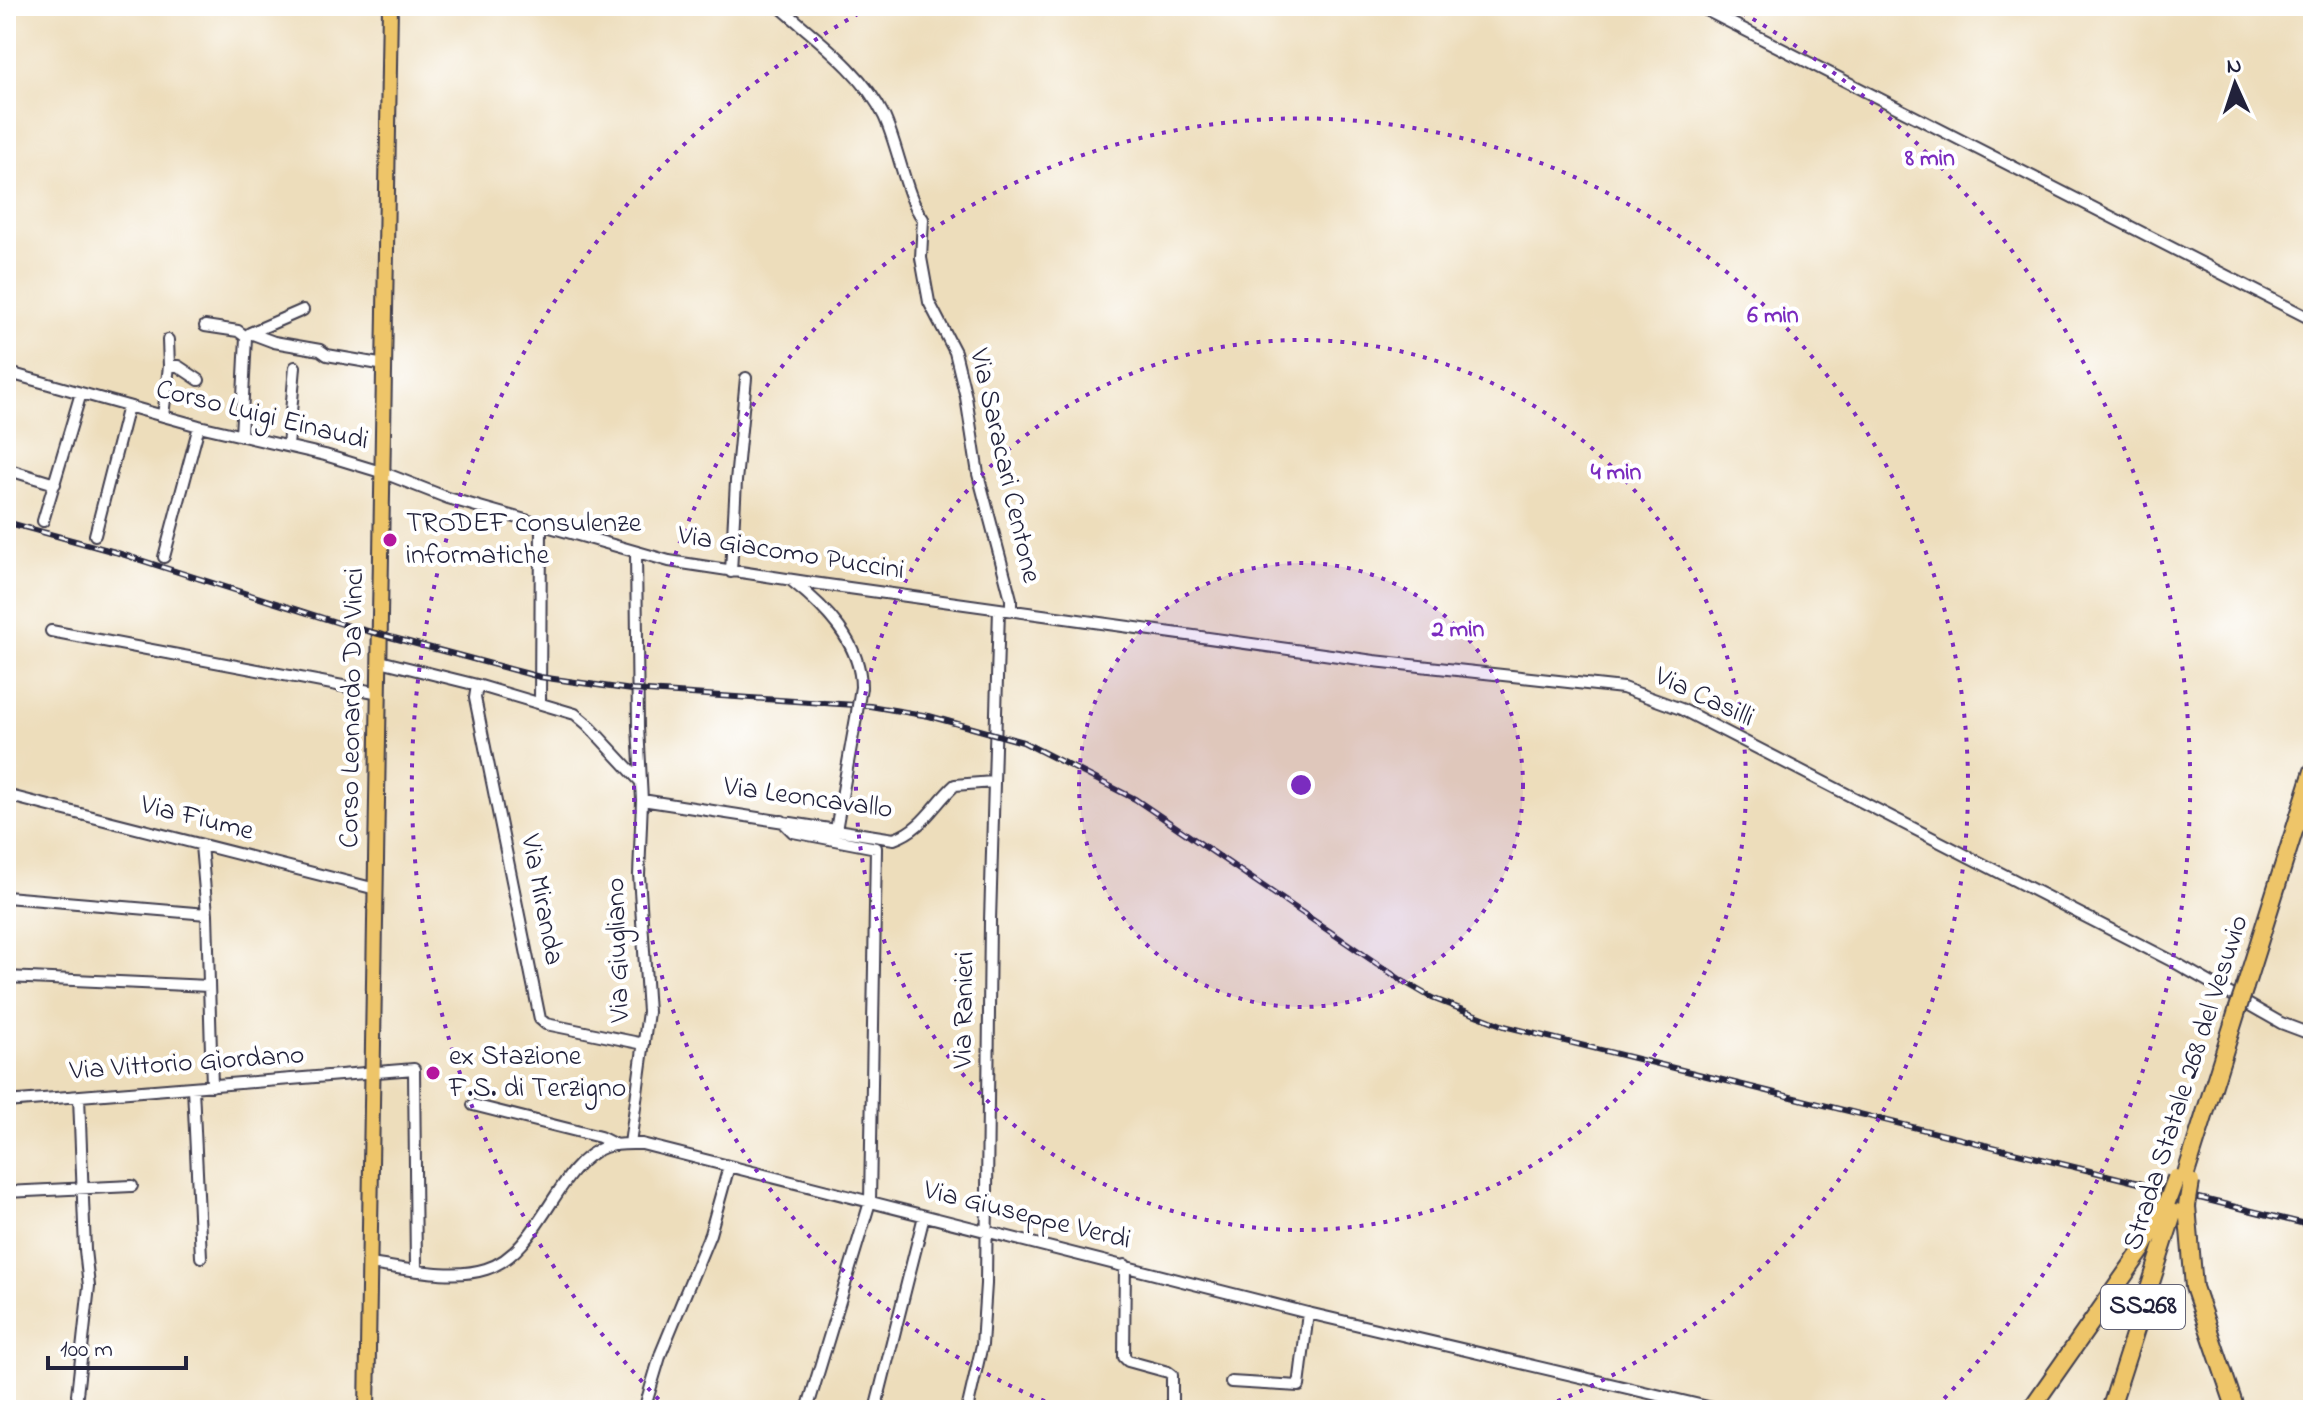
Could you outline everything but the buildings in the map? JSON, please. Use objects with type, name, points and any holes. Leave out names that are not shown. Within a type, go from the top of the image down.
[{"type":"highway","name":"Strada Statale 268 del Vesuvio","points":[[2184,1180],[2192,1136],[2207,1108],[2313,771]]},
{"type":"highway","points":[[2030,1410],[2177,1204],[2184,1180],[2206,1135],[2220,1066]]},
{"type":"highway","name":"Strada Statale 268 del Vesuvio","points":[[2110,1410],[2177,1204]]},
{"type":"highway","points":[[2177,1204],[2194,1287],[2236,1410]]},
{"type":"main road","name":"Corso Leonardo Da Vinci","points":[[367,1410],[390,6]]},
{"type":"street","name":"Via Saracari Centone","points":[[779,6],[862,81],[883,114],[896,143],[914,208],[923,219],[921,258],[929,302],[955,352],[966,397],[978,474],[1011,599],[1005,610]]},
{"type":"street","points":[[1698,6],[2313,320]]},
{"type":"street","points":[[248,335],[303,310]]},
{"type":"street","points":[[205,326],[320,350],[327,355],[385,365]]},
{"type":"street","points":[[241,436],[248,335]]},
{"type":"street","points":[[163,416],[169,366],[168,340]]},
{"type":"street","points":[[169,366],[178,366],[199,380]]},
{"type":"street","points":[[288,446],[295,367]]},
{"type":"street","name":"Corso Luigi Einaudi","points":[[6,372],[384,473]]},
{"type":"street","points":[[731,572],[746,378]]},
{"type":"street","points":[[43,521],[81,393]]},
{"type":"street","name":"Corso Luigi Einaudi","points":[[95,535],[128,406]]},
{"type":"street","points":[[164,557],[199,426]]},
{"type":"street","points":[[6,469],[55,484]]},
{"type":"street","name":"Via Giacomo Puccini","points":[[384,473],[448,498],[636,553],[731,572],[1005,610]]},
{"type":"street","points":[[540,703],[541,526]]},
{"type":"street","name":"Via Giugliano","points":[[630,1144],[648,1012],[639,875],[642,800],[636,553]]},
{"type":"street","points":[[790,580],[804,590],[849,640],[858,658],[861,687],[836,830]]},
{"type":"street","name":"Via Ranieri","points":[[967,1410],[984,1328],[993,782],[1005,610]]},
{"type":"street","name":"Via Casilli","points":[[1005,610],[1374,661],[1623,688],[1647,695],[1681,709],[2174,962],[2281,1023],[2313,1035]]},
{"type":"street","points":[[51,631],[380,693]]},
{"type":"street","points":[[380,661],[564,710],[583,720],[640,781]]},
{"type":"street","name":"Via Miranda","points":[[477,685],[475,698],[540,1019],[546,1024],[644,1044]]},
{"type":"street","name":"Via Leoncavallo","points":[[642,800],[894,839],[908,835],[955,785],[993,782]]},
{"type":"street","name":"Via Fiume","points":[[6,795],[376,889]]},
{"type":"street","points":[[782,821],[793,832],[876,848],[870,1202],[807,1410]]},
{"type":"street","points":[[201,845],[207,914],[212,1086]]},
{"type":"street","points":[[6,897],[207,914]]},
{"type":"street","points":[[6,977],[209,986]]},
{"type":"street","name":"Via Vittorio Giordano","points":[[6,1102],[373,1075],[414,1069],[416,1269]]},
{"type":"street","points":[[193,1088],[201,1257]]},
{"type":"street","points":[[77,1395],[89,1286],[79,1097]]},
{"type":"street","points":[[473,1105],[600,1137],[616,1145]]},
{"type":"street","name":"Via Giuseppe Verdi","points":[[369,1264],[472,1273],[502,1262],[518,1250],[583,1161],[606,1147],[642,1144],[1308,1313],[1721,1410]]},
{"type":"street","points":[[644,1410],[661,1353],[710,1234],[729,1166]]},
{"type":"street","points":[[6,1192],[132,1186]]},
{"type":"street","points":[[875,1410],[924,1216]]},
{"type":"street","points":[[1125,1265],[1124,1357],[1172,1375],[1172,1410]]},
{"type":"street","points":[[1231,1382],[1299,1386],[1308,1313]]},
{"type":"railway","points":[[6,522],[115,552],[345,625],[540,677],[632,690],[870,706],[929,716],[1023,742],[1135,799],[1401,980],[1432,998],[1504,1026],[2313,1226]]},
{"type":"place","name":"TRODEF consulenze informatiche","points":[[390,540]]},
{"type":"place","name":"ex Stazione F.S. di Terzigno","points":[[433,1073]]}]
